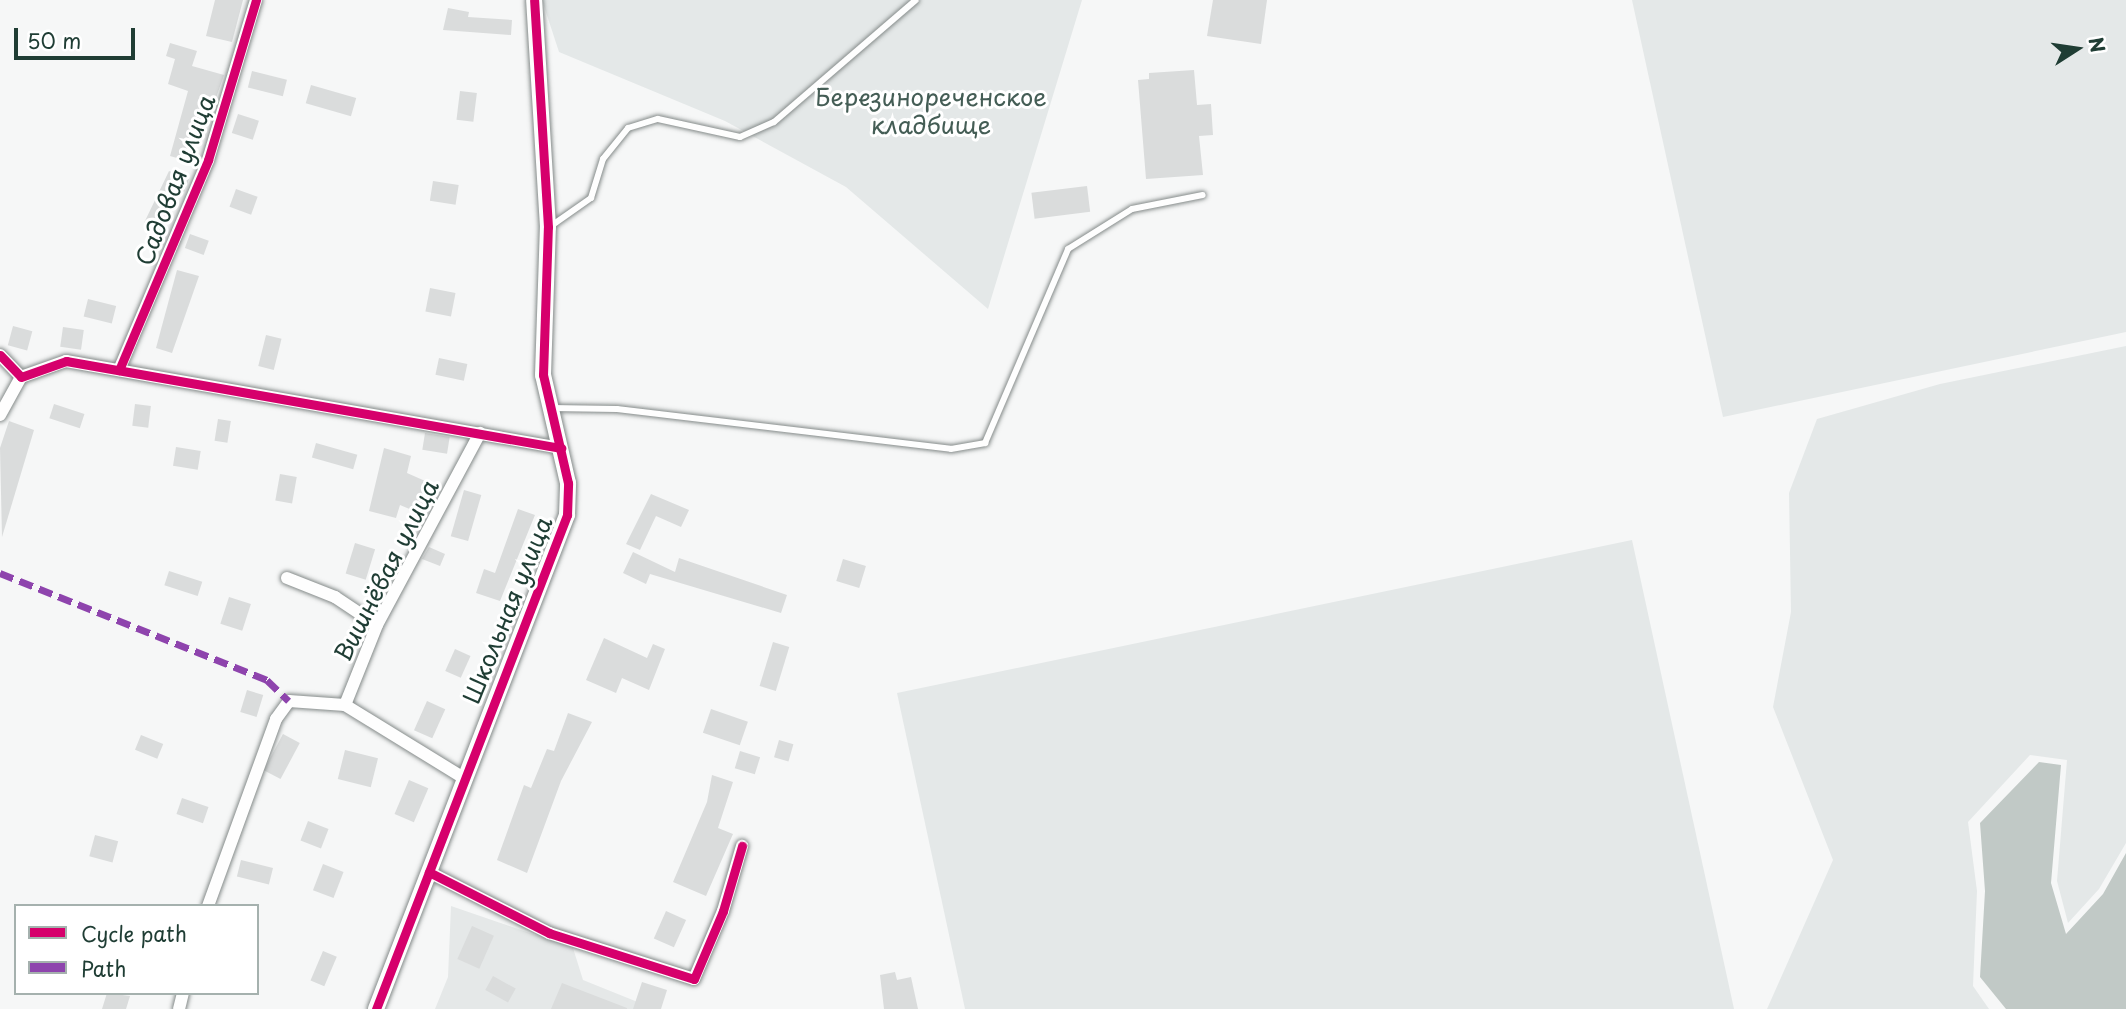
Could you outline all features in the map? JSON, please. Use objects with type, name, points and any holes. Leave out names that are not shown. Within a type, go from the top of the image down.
[{"type":"street","name":"Садовая улица","points":[[119,370],[208,160],[256,0]]},
{"type":"street","name":"Школьная улица","points":[[376,1009],[462,777],[566,515],[568,484],[543,375],[548,227],[534,0]]},
{"type":"street","points":[[0,355],[21,377]]},
{"type":"street","points":[[0,415],[21,377],[66,361],[561,448]]},
{"type":"street","name":"Вишнёвая улица","points":[[345,705],[377,625],[480,433]]},
{"type":"street","points":[[288,578],[335,597],[377,625]]},
{"type":"street","points":[[209,904],[276,719],[289,701],[345,705],[462,777]]},
{"type":"street","points":[[429,872],[549,933],[694,979],[723,911],[741,846]]},
{"type":"lane","points":[[548,227],[579,211],[591,198],[603,159],[628,128],[658,119],[740,137],[774,122],[916,0]]},
{"type":"lane","points":[[551,408],[617,409],[951,449],[985,443],[1068,249],[1132,209],[1203,195]]},
{"type":"shaded area","points":[[2039,762],[2061,765],[2051,883],[2066,934],[2103,894],[2126,853],[2126,1009],[2006,1009],[1980,977],[1985,891],[1980,823]]},
{"type":"shaded area","points":[[451,906],[573,948],[583,980],[655,1009],[435,1009],[448,977]]},
{"type":"green space","name":"Березинореченское кладбище","points":[[542,0],[1082,0],[988,309],[846,187],[725,121],[559,52]]},
{"type":"green space","points":[[1632,0],[2126,0],[2126,332],[1723,417]]},
{"type":"green space","points":[[2126,346],[2126,843],[2099,889],[2068,923],[2057,881],[2067,760],[2030,755],[1968,822],[1977,891],[1973,986],[1989,1009],[1767,1009],[1833,860],[1773,707],[1791,612],[1789,493],[1817,419],[1940,384]]},
{"type":"green space","points":[[1632,540],[1734,1009],[965,1009],[897,693]]},
{"type":"building","points":[[215,0],[243,0],[232,42],[206,36]]},
{"type":"building","points":[[1213,0],[1267,0],[1261,44],[1207,36]]},
{"type":"building","points":[[448,8],[469,12],[468,17],[512,20],[511,35],[443,30]]},
{"type":"building","points":[[170,43],[197,51],[192,66],[224,75],[208,121],[197,118],[184,160],[170,156],[188,91],[168,84],[175,59],[166,56]]},
{"type":"building","points":[[1194,70],[1197,105],[1211,104],[1213,135],[1199,136],[1203,175],[1146,179],[1138,80],[1149,79],[1149,73]]},
{"type":"building","points":[[252,71],[287,80],[283,96],[248,87]]},
{"type":"building","points":[[311,85],[356,98],[351,116],[306,103]]},
{"type":"building","points":[[460,91],[477,93],[473,122],[456,120]]},
{"type":"building","points":[[238,114],[259,121],[253,140],[232,133]]},
{"type":"building","points":[[169,171],[189,179],[184,192],[177,189],[160,230],[144,223]]},
{"type":"building","points":[[433,181],[459,185],[456,205],[430,201]]},
{"type":"building","points":[[1087,186],[1090,212],[1035,219],[1031,193]]},
{"type":"building","points":[[236,189],[258,197],[251,215],[230,207]]},
{"type":"building","points":[[190,234],[209,241],[204,255],[185,248]]},
{"type":"building","points":[[177,270],[199,276],[172,353],[156,348]]},
{"type":"building","points":[[430,288],[456,293],[451,317],[425,312]]},
{"type":"building","points":[[88,299],[116,306],[112,323],[84,316]]},
{"type":"building","points":[[13,326],[32,331],[27,350],[8,345]]},
{"type":"building","points":[[63,327],[84,330],[81,350],[60,347]]},
{"type":"building","points":[[266,335],[282,339],[274,370],[258,366]]},
{"type":"building","points":[[439,358],[467,364],[464,381],[435,375]]},
{"type":"building","points":[[54,404],[84,414],[80,428],[49,418]]},
{"type":"building","points":[[135,404],[151,406],[148,428],[132,426]]},
{"type":"building","points":[[218,419],[231,421],[227,443],[215,441]]},
{"type":"building","points":[[9,421],[34,430],[2,537],[0,448]]},
{"type":"building","points":[[425,433],[450,437],[447,454],[422,450]]},
{"type":"building","points":[[316,443],[357,455],[353,469],[312,457]]},
{"type":"building","points":[[176,447],[201,451],[198,470],[173,466]]},
{"type":"building","points":[[384,448],[411,456],[407,473],[432,484],[419,513],[400,505],[396,518],[369,511]]},
{"type":"building","points":[[280,474],[297,477],[292,504],[275,501]]},
{"type":"building","points":[[464,490],[481,495],[468,541],[451,536]]},
{"type":"building","points":[[651,494],[689,510],[681,527],[656,516],[640,550],[626,544]]},
{"type":"building","points":[[518,509],[535,515],[500,601],[476,593],[484,569],[495,573]]},
{"type":"building","points":[[355,543],[375,549],[366,580],[346,574]]},
{"type":"building","points":[[429,547],[445,554],[440,566],[422,559]]},
{"type":"building","points":[[633,552],[675,572],[679,558],[787,595],[781,613],[650,574],[646,584],[623,573]]},
{"type":"building","points":[[843,559],[866,566],[859,588],[836,581]]},
{"type":"building","points":[[169,571],[202,582],[198,596],[164,585]]},
{"type":"building","points":[[229,597],[251,604],[242,631],[220,624]]},
{"type":"building","points":[[604,638],[647,658],[653,644],[665,649],[649,690],[622,678],[616,693],[586,680]]},
{"type":"building","points":[[773,642],[789,647],[776,691],[760,686]]},
{"type":"building","points":[[455,649],[471,656],[461,678],[445,671]]},
{"type":"building","points":[[247,690],[263,695],[257,717],[240,712]]},
{"type":"building","points":[[427,701],[445,709],[432,738],[414,730]]},
{"type":"building","points":[[711,709],[748,722],[740,745],[703,733]]},
{"type":"building","points":[[568,713],[592,722],[561,781],[527,873],[497,860],[524,785],[531,788],[547,749],[554,751]]},
{"type":"building","points":[[283,734],[300,743],[281,779],[264,770]]},
{"type":"building","points":[[141,735],[163,744],[157,759],[135,750]]},
{"type":"building","points":[[779,740],[793,744],[788,761],[774,757]]},
{"type":"building","points":[[345,750],[378,758],[371,787],[338,779]]},
{"type":"building","points":[[740,751],[760,757],[755,774],[735,768]]},
{"type":"building","points":[[712,775],[733,782],[718,828],[733,834],[706,896],[673,882],[707,802]]},
{"type":"building","points":[[409,780],[428,788],[414,822],[395,814]]},
{"type":"building","points":[[182,798],[208,807],[203,823],[176,814]]},
{"type":"building","points":[[308,821],[329,829],[321,848],[300,841]]},
{"type":"building","points":[[95,835],[118,841],[112,862],[89,856]]},
{"type":"building","points":[[241,860],[273,868],[269,884],[237,876]]},
{"type":"building","points":[[323,864],[344,872],[334,898],[313,890]]},
{"type":"building","points":[[666,911],[686,920],[674,947],[654,938]]},
{"type":"building","points":[[472,926],[494,936],[479,969],[457,959]]},
{"type":"building","points":[[323,951],[337,957],[324,986],[310,980]]},
{"type":"building","points":[[895,972],[897,980],[911,977],[918,1009],[884,1009],[880,975]]},
{"type":"building","points":[[493,976],[516,989],[508,1003],[485,990]]},
{"type":"building","points":[[642,982],[667,990],[661,1009],[633,1009]]},
{"type":"building","points":[[562,983],[627,1008],[627,1009],[551,1009]]},
{"type":"building","points":[[106,995],[130,996],[126,1009],[102,1009]]},
{"type":"marked path","points":[[0,573],[267,680],[289,701]]},
{"type":"cycle path","points":[[119,370],[208,160],[256,0]]},
{"type":"cycle path","points":[[376,1009],[567,515],[568,483],[543,375],[548,227],[534,0]]},
{"type":"cycle path","points":[[0,355],[21,377],[66,361],[561,448]]},
{"type":"cycle path","points":[[429,872],[549,933],[694,979],[723,911],[742,846]]}]
